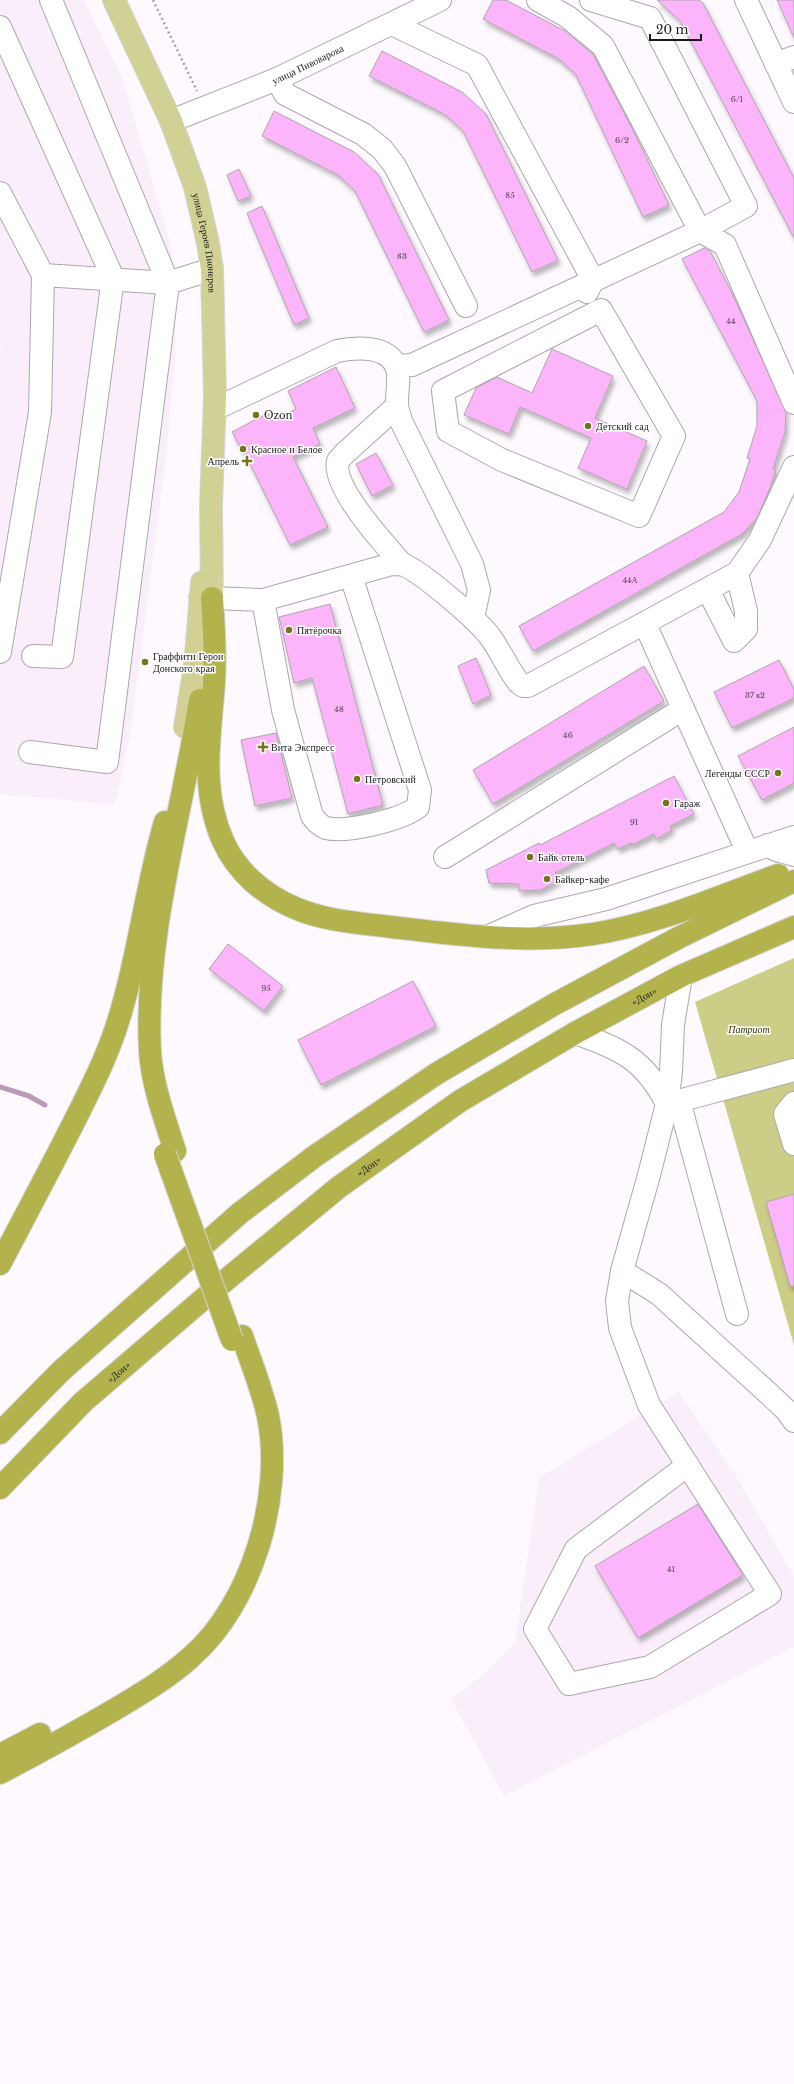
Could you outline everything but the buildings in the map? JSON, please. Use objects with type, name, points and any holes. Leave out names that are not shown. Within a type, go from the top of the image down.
[{"type":"highway","points":[[206,598],[215,638],[214,680],[207,772],[208,793],[214,819],[223,842],[234,860],[259,887],[296,909],[311,914],[346,921],[487,937],[546,939],[595,933],[670,915],[794,869]]},
{"type":"highway","points":[[170,1152],[150,1052],[150,991],[158,922],[200,699],[206,598]]},
{"type":"highway","points":[[0,1773],[94,1722],[149,1689],[192,1657],[218,1626],[238,1594],[259,1546],[269,1502],[272,1469],[268,1417],[237,1338],[170,1152],[145,1089],[138,1054],[141,990],[170,805]]},
{"type":"highway","points":[[0,1264],[63,1144],[98,1072],[116,1029],[128,985],[152,865],[170,805]]},
{"type":"highway","points":[[0,1433],[61,1371],[234,1218],[315,1156],[436,1074],[553,1005],[678,938],[794,881]]},
{"type":"highway","name":"«Дон»","points":[[0,1488],[83,1402],[209,1294],[339,1187],[460,1101],[575,1033],[681,976],[794,927]]},
{"type":"highway","points":[[0,1755],[86,1710],[166,1661],[206,1619],[226,1589],[247,1543],[254,1520],[259,1472],[259,1442],[237,1338]]},
{"type":"main road","name":"улица Героев Пионеров","points":[[114,0],[172,121],[196,194],[208,243],[212,269],[215,409],[206,598],[185,729],[170,805]]},
{"type":"street","points":[[30,752],[107,762],[168,282],[51,0]]},
{"type":"street","name":"улица Пивоварова","points":[[172,121],[277,79],[440,0]]},
{"type":"street","points":[[538,0],[568,17],[603,46],[700,230],[725,245],[794,403]]},
{"type":"street","points":[[396,366],[412,365],[700,230],[746,206],[650,18],[591,0]]},
{"type":"street","points":[[746,0],[785,60],[794,102]]},
{"type":"street","points":[[392,24],[477,65],[593,280]]},
{"type":"street","points":[[0,27],[113,278],[62,657],[33,656]]},
{"type":"street","points":[[277,79],[285,94],[363,134],[382,149],[395,166],[466,306]]},
{"type":"street","points":[[0,193],[43,275],[40,412],[0,652]]},
{"type":"street","points":[[43,275],[168,282],[212,269]]},
{"type":"street","points":[[583,321],[577,312],[593,280]]},
{"type":"street","points":[[601,310],[674,436],[639,516],[502,460],[448,431],[443,391],[583,321],[601,310]]},
{"type":"street","points":[[215,409],[338,351],[351,348],[373,350],[390,358],[396,366],[397,406],[401,421],[472,564],[479,590],[473,618]]},
{"type":"street","points":[[397,406],[338,461],[343,486],[358,512],[402,564]]},
{"type":"street","points":[[206,598],[263,600],[392,564],[402,564],[411,568],[473,618],[491,638],[515,678],[523,686],[528,686],[737,573],[760,540],[794,468]]},
{"type":"street","points":[[263,600],[282,710],[312,816],[324,828],[334,829],[389,821],[411,813],[418,807],[420,790],[351,576]]},
{"type":"street","points":[[645,624],[747,851]]},
{"type":"street","points":[[446,858],[683,709]]},
{"type":"street","points":[[487,937],[534,916],[606,899],[768,844],[794,837]]},
{"type":"street","points":[[768,844],[776,850],[794,855]]},
{"type":"street","points":[[681,976],[673,1025],[671,1072],[673,1103],[737,1314]]},
{"type":"street","points":[[575,1033],[610,1047],[638,1063],[648,1072],[673,1103]]},
{"type":"street","points":[[673,1103],[794,1070]]},
{"type":"street","points":[[673,1103],[649,1175],[622,1270],[617,1301],[620,1328],[649,1405],[688,1465],[770,1594],[650,1667],[569,1684],[535,1629],[576,1549],[688,1465]]},
{"type":"street","points":[[794,1103],[784,1114],[794,1144]]},
{"type":"street","points":[[622,1270],[659,1294],[768,1393],[787,1411],[794,1421]]},
{"type":"path","points":[[154,0],[205,108]]},
{"type":"shaded area","points":[[0,0],[84,0],[122,77],[171,246],[176,273],[175,359],[166,456],[130,736],[115,805],[0,794],[0,352],[2,352],[0,346]]},
{"type":"shaded area","points":[[679,1392],[736,1476],[794,1576],[794,1647],[504,1796],[451,1699],[485,1673],[515,1643],[539,1478]]},
{"type":"green space","name":"Патриот","points":[[794,958],[794,1345],[695,1002]]},
{"type":"waterway","points":[[0,1087],[29,1096],[45,1105]]},
{"type":"place","name":"Ozon","points":[[256,415]]},
{"type":"place","name":"Детский сад","points":[[588,426]]},
{"type":"place","name":"Красное и Белое","points":[[243,449]]},
{"type":"place","name":"Апрель","points":[[247,461]]},
{"type":"place","name":"Пятёрочка","points":[[289,630]]},
{"type":"place","name":"Граффити Герои Донского края","points":[[145,662]]},
{"type":"place","name":"Вита Экспресс","points":[[263,747]]},
{"type":"place","name":"Легенды СССР","points":[[778,773]]},
{"type":"place","name":"Петровский","points":[[357,779]]},
{"type":"place","name":"Гараж","points":[[666,803]]},
{"type":"place","name":"Байк отель","points":[[530,857]]},
{"type":"place","name":"Байкер-кафе","points":[[547,879]]}]
